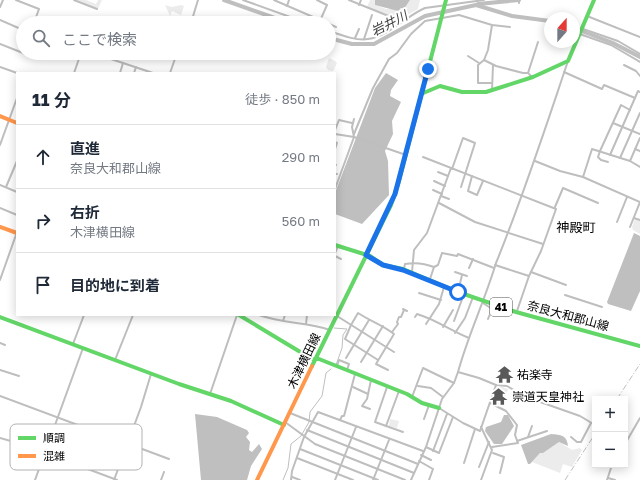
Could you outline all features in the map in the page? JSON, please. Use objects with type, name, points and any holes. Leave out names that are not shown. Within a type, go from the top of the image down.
[{"type":"main road","points":[[421,94],[440,86],[462,92],[492,90],[532,77],[568,61],[594,0]]},
{"type":"main road","name":"木津横田線","points":[[257,480],[391,204],[406,155],[445,4]]},
{"type":"main road","points":[[0,116],[16,123]]},
{"type":"main road","points":[[0,227],[16,233]]},
{"type":"main road","name":"奈良大和郡山線","points":[[336,246],[366,255],[383,265],[412,273],[483,302],[640,346]]},
{"type":"main road","points":[[240,316],[312,359],[319,359],[399,391],[429,406],[439,408]]},
{"type":"main road","points":[[0,317],[151,374],[231,401],[285,424]]},
{"type":"street","points":[[0,7],[3,0]]},
{"type":"street","points":[[16,0],[39,9],[36,16]]},
{"type":"street","points":[[74,0],[97,9]]},
{"type":"street","points":[[193,16],[198,0]]},
{"type":"street","points":[[243,0],[288,16]]},
{"type":"street","points":[[274,0],[307,16]]},
{"type":"street","points":[[286,6],[289,0]]},
{"type":"street","points":[[317,0],[327,5],[322,16]]},
{"type":"street","points":[[349,0],[401,21]]},
{"type":"street","points":[[359,5],[361,0]]},
{"type":"street","points":[[336,33],[364,39],[382,34],[401,21],[425,8],[445,4],[484,0]]},
{"type":"street","points":[[364,39],[372,15]]},
{"type":"street","points":[[336,186],[373,88],[389,59],[397,53],[411,34],[425,21],[442,17],[459,16],[492,25],[510,27]]},
{"type":"street","points":[[588,16],[640,37]]},
{"type":"street","points":[[0,20],[16,27]]},
{"type":"street","points":[[479,63],[484,60],[488,50],[492,25]]},
{"type":"street","points":[[355,38],[359,29]]},
{"type":"street","points":[[581,32],[618,41],[640,54]]},
{"type":"street","points":[[581,32],[611,45],[640,62]]},
{"type":"street","points":[[528,73],[538,42]]},
{"type":"street","points":[[0,44],[16,50]]},
{"type":"street","points":[[468,56],[479,63]]},
{"type":"street","points":[[74,72],[79,60]]},
{"type":"street","points":[[114,60],[150,72]]},
{"type":"street","points":[[170,72],[175,60]]},
{"type":"street","points":[[484,60],[493,65],[528,73],[532,77]]},
{"type":"street","points":[[411,480],[421,455],[426,447],[443,397],[454,383],[462,355],[535,161],[568,61]]},
{"type":"street","points":[[120,72],[123,63]]},
{"type":"street","points":[[479,63],[478,83],[492,83]]},
{"type":"street","points":[[492,90],[493,65]]},
{"type":"street","points":[[624,65],[640,76]]},
{"type":"street","points":[[0,67],[16,73]]},
{"type":"street","points":[[134,72],[136,67]]},
{"type":"street","points":[[564,72],[602,89],[604,85],[635,98]]},
{"type":"street","points":[[610,155],[638,91],[640,92]]},
{"type":"street","points":[[0,145],[16,101]]},
{"type":"street","points":[[608,162],[601,160],[598,157],[600,151],[620,105],[630,110]]},
{"type":"street","points":[[620,158],[640,113]]},
{"type":"street","points":[[354,119],[352,124],[354,136]]},
{"type":"street","points":[[336,128],[339,120],[352,124]]},
{"type":"street","points":[[613,122],[640,134]]},
{"type":"street","points":[[336,134],[354,136],[406,155]]},
{"type":"street","points":[[412,273],[414,250],[427,233],[463,138],[475,143],[464,173],[461,187]]},
{"type":"street","points":[[630,161],[640,138]]},
{"type":"street","points":[[583,177],[592,149],[630,161],[640,167]]},
{"type":"street","points":[[635,149],[640,151]]},
{"type":"street","points":[[423,157],[555,208]]},
{"type":"street","points":[[535,161],[560,172],[583,177],[640,202],[630,227]]},
{"type":"street","points":[[6,188],[16,163]]},
{"type":"street","points":[[438,172],[448,176]]},
{"type":"street","points":[[472,176],[468,191],[477,195],[483,181]]},
{"type":"street","points":[[434,181],[445,186]]},
{"type":"street","points":[[0,185],[16,192]]},
{"type":"street","points":[[516,312],[524,295],[529,276],[543,244],[563,188],[598,203]]},
{"type":"street","points":[[433,190],[449,199]]},
{"type":"street","points":[[618,222],[627,197]]},
{"type":"street","points":[[439,203],[453,208],[475,222],[543,244]]},
{"type":"street","points":[[0,208],[16,215]]},
{"type":"street","points":[[634,218],[640,220]]},
{"type":"street","points":[[0,280],[16,236]]},
{"type":"street","points":[[429,280],[434,267],[438,265],[442,253],[458,256],[458,254],[494,268]]},
{"type":"street","points":[[336,256],[341,259]]},
{"type":"street","points":[[469,268],[473,259]]},
{"type":"street","points":[[403,270],[405,264],[413,263],[422,263],[434,267]]},
{"type":"street","points":[[495,265],[529,276]]},
{"type":"street","points":[[455,272],[467,276]]},
{"type":"street","points":[[531,272],[566,285]]},
{"type":"street","points":[[458,292],[462,275]]},
{"type":"street","points":[[426,324],[441,300],[444,286]]},
{"type":"street","points":[[419,293],[441,300]]},
{"type":"street","points":[[454,321],[464,294]]},
{"type":"street","points":[[565,295],[602,307]]},
{"type":"street","points":[[455,333],[465,318],[473,297]]},
{"type":"street","points":[[483,302],[492,309],[488,319]]},
{"type":"street","points":[[388,370],[376,364],[394,334],[392,332],[398,324],[397,322],[399,317],[401,317],[405,310]]},
{"type":"street","points":[[443,327],[453,310]]},
{"type":"street","points":[[378,360],[345,339],[351,325],[358,313],[369,320],[384,326],[392,332]]},
{"type":"street","points":[[416,317],[417,314],[430,319],[455,333],[469,338]]},
{"type":"street","points":[[73,344],[84,316]]},
{"type":"street","points":[[115,360],[133,316]]},
{"type":"street","points":[[210,394],[238,316]]},
{"type":"street","points":[[263,316],[282,322],[306,324],[330,330]]},
{"type":"street","points":[[282,322],[285,316]]},
{"type":"street","points":[[306,324],[307,316]]},
{"type":"street","points":[[337,316],[394,352]]},
{"type":"street","points":[[346,358],[369,320]]},
{"type":"street","points":[[361,362],[384,326]]},
{"type":"street","points":[[0,343],[5,345]]},
{"type":"street","points":[[56,424],[83,348]]},
{"type":"street","points":[[336,367],[339,360],[349,364],[347,371]]},
{"type":"street","points":[[412,397],[418,386],[423,368],[445,380],[454,383]]},
{"type":"street","points":[[0,370],[19,376]]},
{"type":"street","points":[[458,372],[496,385],[507,386],[533,400],[580,416],[591,423],[581,442],[577,442],[571,437]]},
{"type":"street","points":[[135,424],[151,374]]},
{"type":"street","points":[[340,420],[342,416],[344,416],[355,374]]},
{"type":"street","points":[[370,409],[362,406],[368,394],[371,380]]},
{"type":"street","points":[[439,408],[475,430],[480,431],[496,385]]},
{"type":"street","points":[[418,386],[431,388],[443,397]]},
{"type":"street","points":[[352,387],[368,394]]},
{"type":"street","points":[[388,387],[375,422],[403,432]]},
{"type":"street","points":[[386,426],[399,391]]},
{"type":"street","points":[[0,396],[74,424]]},
{"type":"street","points":[[490,403],[510,414],[517,425],[515,435],[517,441]]},
{"type":"street","points":[[424,419],[429,406]]},
{"type":"street","points":[[300,480],[292,478],[292,471],[300,449],[302,436],[308,430],[311,421],[318,412],[389,440],[423,451]]},
{"type":"street","points":[[290,413],[418,464]]},
{"type":"street","points":[[433,451],[447,414]]},
{"type":"street","points":[[426,447],[433,451],[439,452],[452,417]]},
{"type":"street","points":[[628,438],[640,418]]},
{"type":"street","points":[[285,424],[314,444],[405,480]]},
{"type":"street","points":[[528,437],[532,426]]},
{"type":"street","points":[[335,480],[356,427]]},
{"type":"street","points":[[481,427],[492,447],[492,453],[481,480]]},
{"type":"street","points":[[308,430],[414,473]]},
{"type":"street","points":[[464,463],[475,430]]},
{"type":"street","points":[[492,447],[518,443],[517,441],[547,430]]},
{"type":"street","points":[[582,430],[586,433]]},
{"type":"street","points":[[0,438],[10,441]]},
{"type":"street","points":[[373,479],[389,440]]},
{"type":"street","points":[[479,467],[489,442]]},
{"type":"street","points":[[142,449],[169,459]]},
{"type":"street","points":[[300,449],[378,480]]},
{"type":"street","points":[[492,453],[504,457],[500,473]]},
{"type":"street","points":[[421,455],[431,460]]},
{"type":"street","points":[[297,458],[353,480]]},
{"type":"street","points":[[419,461],[433,469],[429,480]]},
{"type":"street","points":[[611,468],[607,479],[614,480]]},
{"type":"street","points":[[35,480],[39,470]]},
{"type":"street","points":[[89,470],[115,480],[119,470]]},
{"type":"street","points":[[161,480],[164,472]]},
{"type":"shaded area","points":[[76,0],[86,0],[96,4],[98,0],[102,0],[98,9]]},
{"type":"shaded area","points":[[370,0],[375,0],[375,5],[386,9],[404,9],[410,0],[420,0],[418,9],[400,19],[367,7]]},
{"type":"shaded area","points":[[375,0],[410,0],[404,9],[401,8],[398,11],[375,5]]},
{"type":"shaded area","points":[[165,5],[172,7],[181,5],[184,6],[181,15],[172,11],[170,16]]},
{"type":"shaded area","points":[[328,60],[333,60],[337,63],[333,71],[328,70],[326,67]]},
{"type":"shaded area","points":[[386,73],[398,80],[391,90],[390,96],[401,102],[392,121],[393,134],[385,151],[388,161],[389,195],[362,224],[336,214],[336,190],[375,88]]},
{"type":"shaded area","points":[[635,219],[640,221],[640,234],[633,230],[632,227]]},
{"type":"shaded area","points":[[634,233],[640,236],[640,291],[631,311],[608,304],[607,302]]},
{"type":"shaded area","name":"崇道天皇神社","points":[[499,386],[508,389],[505,398],[499,405],[490,402],[494,396],[497,398],[499,397],[500,390],[497,394],[495,392],[496,388]]},
{"type":"shaded area","points":[[195,414],[217,417],[247,430],[249,433],[246,437],[250,442],[249,450],[252,452],[259,444],[262,449],[251,466],[247,480],[201,480]]},
{"type":"shaded area","points":[[504,415],[508,415],[514,426],[502,444],[494,444],[485,431],[486,427],[501,422]]},
{"type":"shaded area","points":[[390,419],[399,421],[397,428],[389,426]]},
{"type":"shaded area","points":[[551,434],[563,436],[568,446],[559,442],[543,453],[540,453],[530,464],[528,464],[521,445]]},
{"type":"shaded area","points":[[559,442],[572,450],[580,448],[582,450],[572,467],[563,464],[560,473],[532,462],[540,453],[543,453]]},
{"type":"waterway","name":"岩井川","points":[[224,0],[269,16]]},
{"type":"waterway","points":[[478,4],[519,0]]},
{"type":"waterway","name":"岩井川","points":[[336,40],[352,44],[374,44],[425,16],[476,5],[512,16],[544,20]]},
{"type":"waterway","name":"岩井川","points":[[580,30],[613,43],[640,57]]},
{"type":"waterway","points":[[334,328],[347,329],[343,335],[342,348],[336,365]]},
{"type":"waterway","points":[[283,480],[288,468],[291,444],[301,436],[309,422],[310,412],[322,396],[326,373],[331,369]]},
{"type":"railway","points":[[619,396],[640,364]]},
{"type":"railway","points":[[565,480],[592,439]]},
{"type":"traffic: fast","points":[[312,366],[391,205],[399,181],[446,0]]},
{"type":"traffic: fast","points":[[421,94],[440,86],[462,92],[486,92],[533,77],[568,61],[594,0]]},
{"type":"traffic: fast","points":[[336,245],[370,256],[383,265],[403,269],[458,292],[516,312],[640,346]]},
{"type":"traffic: fast","points":[[241,316],[312,359],[319,359],[407,394],[422,403],[439,408]]},
{"type":"traffic: fast","points":[[0,317],[179,384],[231,401],[284,425]]},
{"type":"traffic: slow","points":[[0,116],[16,123]]},
{"type":"traffic: slow","points":[[0,227],[16,233]]},
{"type":"traffic: slow","points":[[257,480],[312,366]]},
{"type":"place","name":"祐楽寺","points":[[504,375]]},
{"type":"place","name":"崇道天皇神社","points":[[499,397]]},
{"type":"district","name":"神殿町","points":[[576,227]]},
{"type":"route","points":[[428,69],[395,194],[366,255],[370,256],[386,267],[403,270],[458,292]]}]
